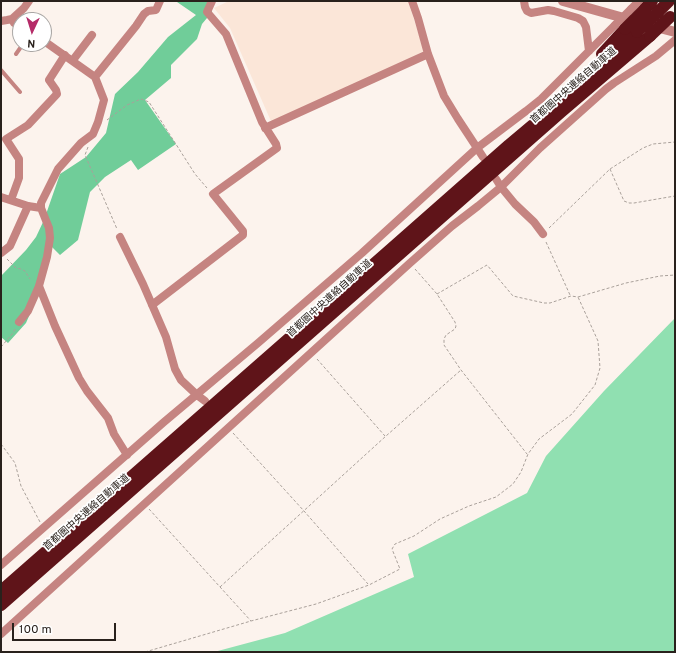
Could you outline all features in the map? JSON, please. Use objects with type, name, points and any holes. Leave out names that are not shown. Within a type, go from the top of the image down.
[{"type":"highway","name":"首都圏中央連絡自動車道","points":[[1,591],[390,249],[553,108],[669,1]]},
{"type":"highway","points":[[553,108],[620,27],[642,3]]},
{"type":"highway","name":"首都圏中央連絡自動車道","points":[[1,605],[561,112],[650,36],[673,14]]},
{"type":"street","points":[[20,12],[29,1]]},
{"type":"street","points":[[152,305],[243,235],[242,231],[213,194],[277,148],[262,122],[226,34],[207,12],[212,1]]},
{"type":"street","points":[[412,1],[428,54],[444,96],[483,157]]},
{"type":"street","points":[[524,1],[527,11],[531,13],[548,10],[578,18],[583,21],[586,27],[589,51]]},
{"type":"street","points":[[563,1],[675,32]]},
{"type":"street","points":[[95,76],[144,14],[148,11],[156,10],[158,2]]},
{"type":"street","points":[[1,565],[164,422],[362,253],[477,148],[541,99],[589,51],[620,27],[630,10],[642,3]]},
{"type":"street","points":[[1,20],[12,19]]},
{"type":"street","points":[[73,60],[92,35]]},
{"type":"street","points":[[1,634],[410,263],[452,226],[501,187],[540,148],[606,89],[656,56],[675,40]]},
{"type":"street","points":[[19,322],[28,310],[47,258],[50,238],[49,228],[41,208],[41,203],[58,169],[81,143],[93,134],[104,100],[95,76],[52,46]]},
{"type":"street","points":[[266,128],[428,54]]},
{"type":"street","points":[[11,200],[18,178],[20,159],[3,137],[28,124],[57,94],[49,80],[65,55]]},
{"type":"street","points":[[496,179],[516,204],[534,222],[542,234]]},
{"type":"street","points":[[1,197],[28,206],[41,208]]},
{"type":"street","points":[[1,253],[10,246],[28,206]]},
{"type":"street","points":[[120,237],[144,284],[166,337],[175,369],[181,380],[205,401]]},
{"type":"street","points":[[38,286],[79,378],[108,418],[114,434],[127,454]]},
{"type":"lane","points":[[1,70],[20,92]]},
{"type":"path","points":[[94,130],[127,105],[141,99],[149,102],[195,174],[213,194]]},
{"type":"path","points":[[571,296],[542,234],[610,169],[643,148],[653,144],[675,142]]},
{"type":"path","points":[[88,148],[85,155],[120,237]]},
{"type":"path","points":[[610,169],[624,201],[634,203],[675,196]]},
{"type":"path","points":[[1,253],[16,268],[25,272],[30,279]]},
{"type":"path","points":[[410,263],[437,294],[455,322],[455,329],[446,336],[444,339],[444,345],[461,370],[528,454]]},
{"type":"path","points":[[437,294],[487,265],[513,296],[544,303],[550,303],[571,296],[578,297],[660,276],[675,275]]},
{"type":"path","points":[[145,652],[316,604],[369,585],[400,569],[392,548],[395,544],[414,536],[440,519],[468,506],[496,497],[513,484],[521,472],[528,454],[539,439],[572,414],[595,385],[600,368],[598,341],[578,297]]},
{"type":"path","points":[[1,347],[13,333],[19,322]]},
{"type":"path","points":[[311,353],[386,436]]},
{"type":"path","points":[[220,587],[461,370]]},
{"type":"path","points":[[228,427],[369,585]]},
{"type":"path","points":[[1,444],[15,463],[21,486],[43,528]]},
{"type":"path","points":[[145,504],[251,621]]},
{"type":"shaded area","points":[[229,1],[408,1],[424,51],[274,128],[230,28],[214,8]]},
{"type":"green space","points":[[177,1],[216,1],[211,4],[212,12],[202,24],[197,39],[171,65],[171,78],[145,100],[176,144],[138,170],[131,160],[105,177],[90,192],[78,240],[60,255],[48,243],[43,284],[26,323],[8,343],[1,337],[1,276],[26,250],[36,237],[44,220],[60,174],[86,157],[106,133],[115,94],[138,72],[168,37],[196,15]]},
{"type":"green space","points":[[675,318],[675,652],[214,652],[285,633],[414,577],[408,554],[527,493],[546,456],[604,391]]}]
